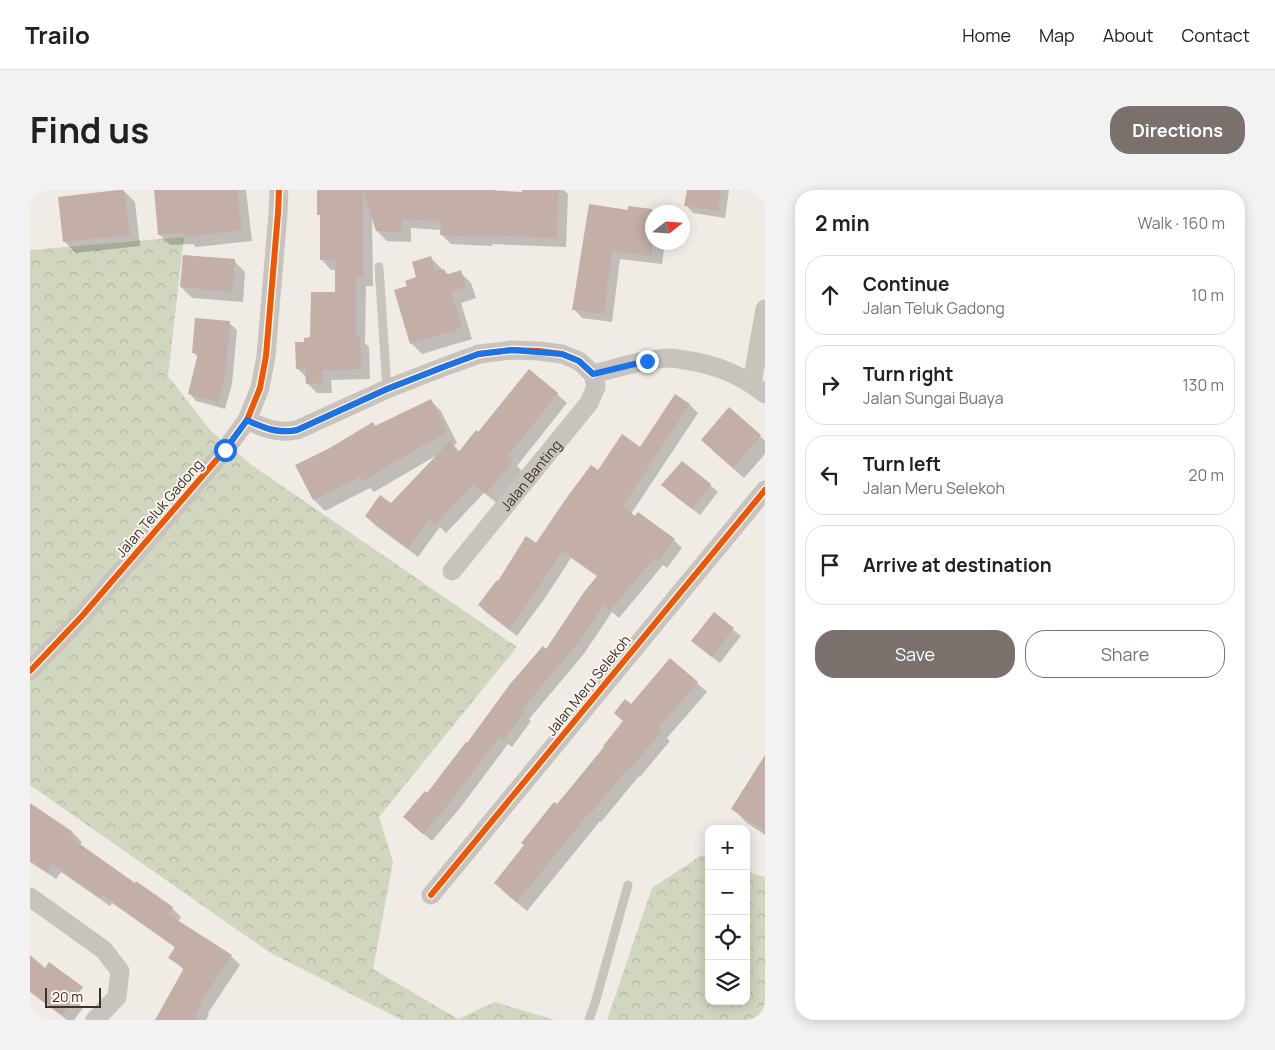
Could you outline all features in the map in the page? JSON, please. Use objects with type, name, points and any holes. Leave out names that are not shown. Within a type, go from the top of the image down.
[{"type":"street","name":"Jalan Teluk Gadong","points":[[30,671],[82,616],[225,450],[247,420],[260,388],[266,356],[279,190]]},
{"type":"street","points":[[247,420],[260,427],[275,431],[288,432],[297,430],[387,389],[478,354],[512,350],[562,354],[579,361],[593,374],[647,361],[670,358],[696,362],[724,370],[759,389],[765,309]]},
{"type":"street","name":"Jalan Banting","points":[[452,571],[589,403],[596,387],[593,374]]},
{"type":"street","name":"Jalan Meru Selekoh","points":[[431,896],[765,490]]},
{"type":"street","points":[[30,897],[104,950],[120,971],[117,997],[95,1020]]},
{"type":"lane","points":[[379,267],[387,389]]},
{"type":"lane","points":[[589,1020],[628,885]]},
{"type":"green space","points":[[184,237],[168,376],[210,430],[253,466],[517,647],[379,817],[393,862],[373,969],[458,1019],[495,1002],[555,1020],[402,1020],[269,952],[30,785],[30,250]]},
{"type":"green space","points":[[702,855],[705,856],[705,1005],[750,1005],[750,872],[765,877],[765,1020],[607,1020],[652,888]]},
{"type":"building","points":[[124,190],[130,235],[63,242],[58,197]]},
{"type":"building","points":[[154,190],[237,190],[242,230],[184,237],[184,233],[158,235]]},
{"type":"building","points":[[317,190],[363,190],[363,277],[356,277],[356,336],[360,336],[361,369],[322,370],[323,383],[306,384],[305,368],[296,369],[295,342],[304,342],[304,338],[310,337],[311,292],[335,292],[335,260],[320,260],[320,215],[317,215]]},
{"type":"building","points":[[363,190],[486,190],[522,192],[522,190],[559,190],[557,238],[440,235],[441,221],[402,219],[401,233],[376,231]]},
{"type":"building","points":[[687,190],[721,190],[718,211],[684,205]]},
{"type":"building","points":[[589,204],[628,210],[628,206],[645,208],[645,250],[652,250],[652,256],[612,251],[604,314],[572,310]]},
{"type":"building","points":[[183,255],[235,259],[232,292],[180,287]]},
{"type":"building","points":[[431,256],[435,271],[444,269],[446,275],[461,270],[466,287],[451,292],[462,328],[410,344],[394,290],[407,286],[405,281],[416,277],[412,262]]},
{"type":"building","points":[[195,318],[230,321],[225,377],[218,402],[188,394],[198,353],[192,353]]},
{"type":"building","points":[[529,369],[558,393],[508,456],[513,461],[486,494],[474,484],[435,524],[429,519],[408,548],[365,516],[380,495],[391,503],[451,440],[457,454],[476,430],[478,432]]},
{"type":"building","points":[[675,394],[690,404],[623,506],[635,516],[638,512],[675,539],[659,561],[654,558],[610,611],[604,605],[575,647],[521,710],[524,712],[504,740],[499,737],[452,800],[423,834],[403,817],[425,791],[427,793],[467,743],[510,684],[543,646],[546,649],[584,592],[598,575],[562,551],[509,629],[478,605],[498,581],[526,536],[536,543],[591,465],[598,470],[622,434],[640,447]]},
{"type":"building","points":[[431,399],[447,432],[362,481],[359,477],[313,500],[295,465],[328,449],[373,422],[375,426]]},
{"type":"building","points":[[729,407],[761,435],[733,468],[701,440]]},
{"type":"building","points":[[682,461],[711,484],[692,509],[661,485]]},
{"type":"building","points":[[714,612],[734,628],[712,657],[691,641]]},
{"type":"building","points":[[670,658],[698,682],[658,728],[662,731],[590,812],[517,902],[494,883],[524,845],[521,843],[554,802],[557,804],[623,721],[614,713],[625,699],[631,704]]},
{"type":"building","points":[[765,755],[765,831],[731,809]]},
{"type":"building","points":[[30,803],[73,832],[70,837],[135,883],[136,881],[173,907],[168,914],[232,955],[200,1004],[193,1020],[155,1020],[184,968],[168,958],[175,947],[103,895],[101,898],[52,864],[47,872],[30,860]]},
{"type":"building","points":[[30,955],[45,968],[49,962],[83,987],[62,1015],[30,991]]},
{"type":"cycle path","points":[[30,671],[82,616],[225,450],[247,420],[260,388],[266,356],[279,190]]},
{"type":"cycle path","points":[[247,420],[271,430],[297,430],[387,389],[479,354],[512,350],[562,354],[579,361],[593,374]]},
{"type":"cycle path","points":[[431,895],[765,490]]},
{"type":"route","points":[[225,450],[247,420],[260,427],[275,431],[288,432],[297,430],[387,389],[478,354],[512,350],[562,354],[579,361],[593,374],[647,361]]}]
